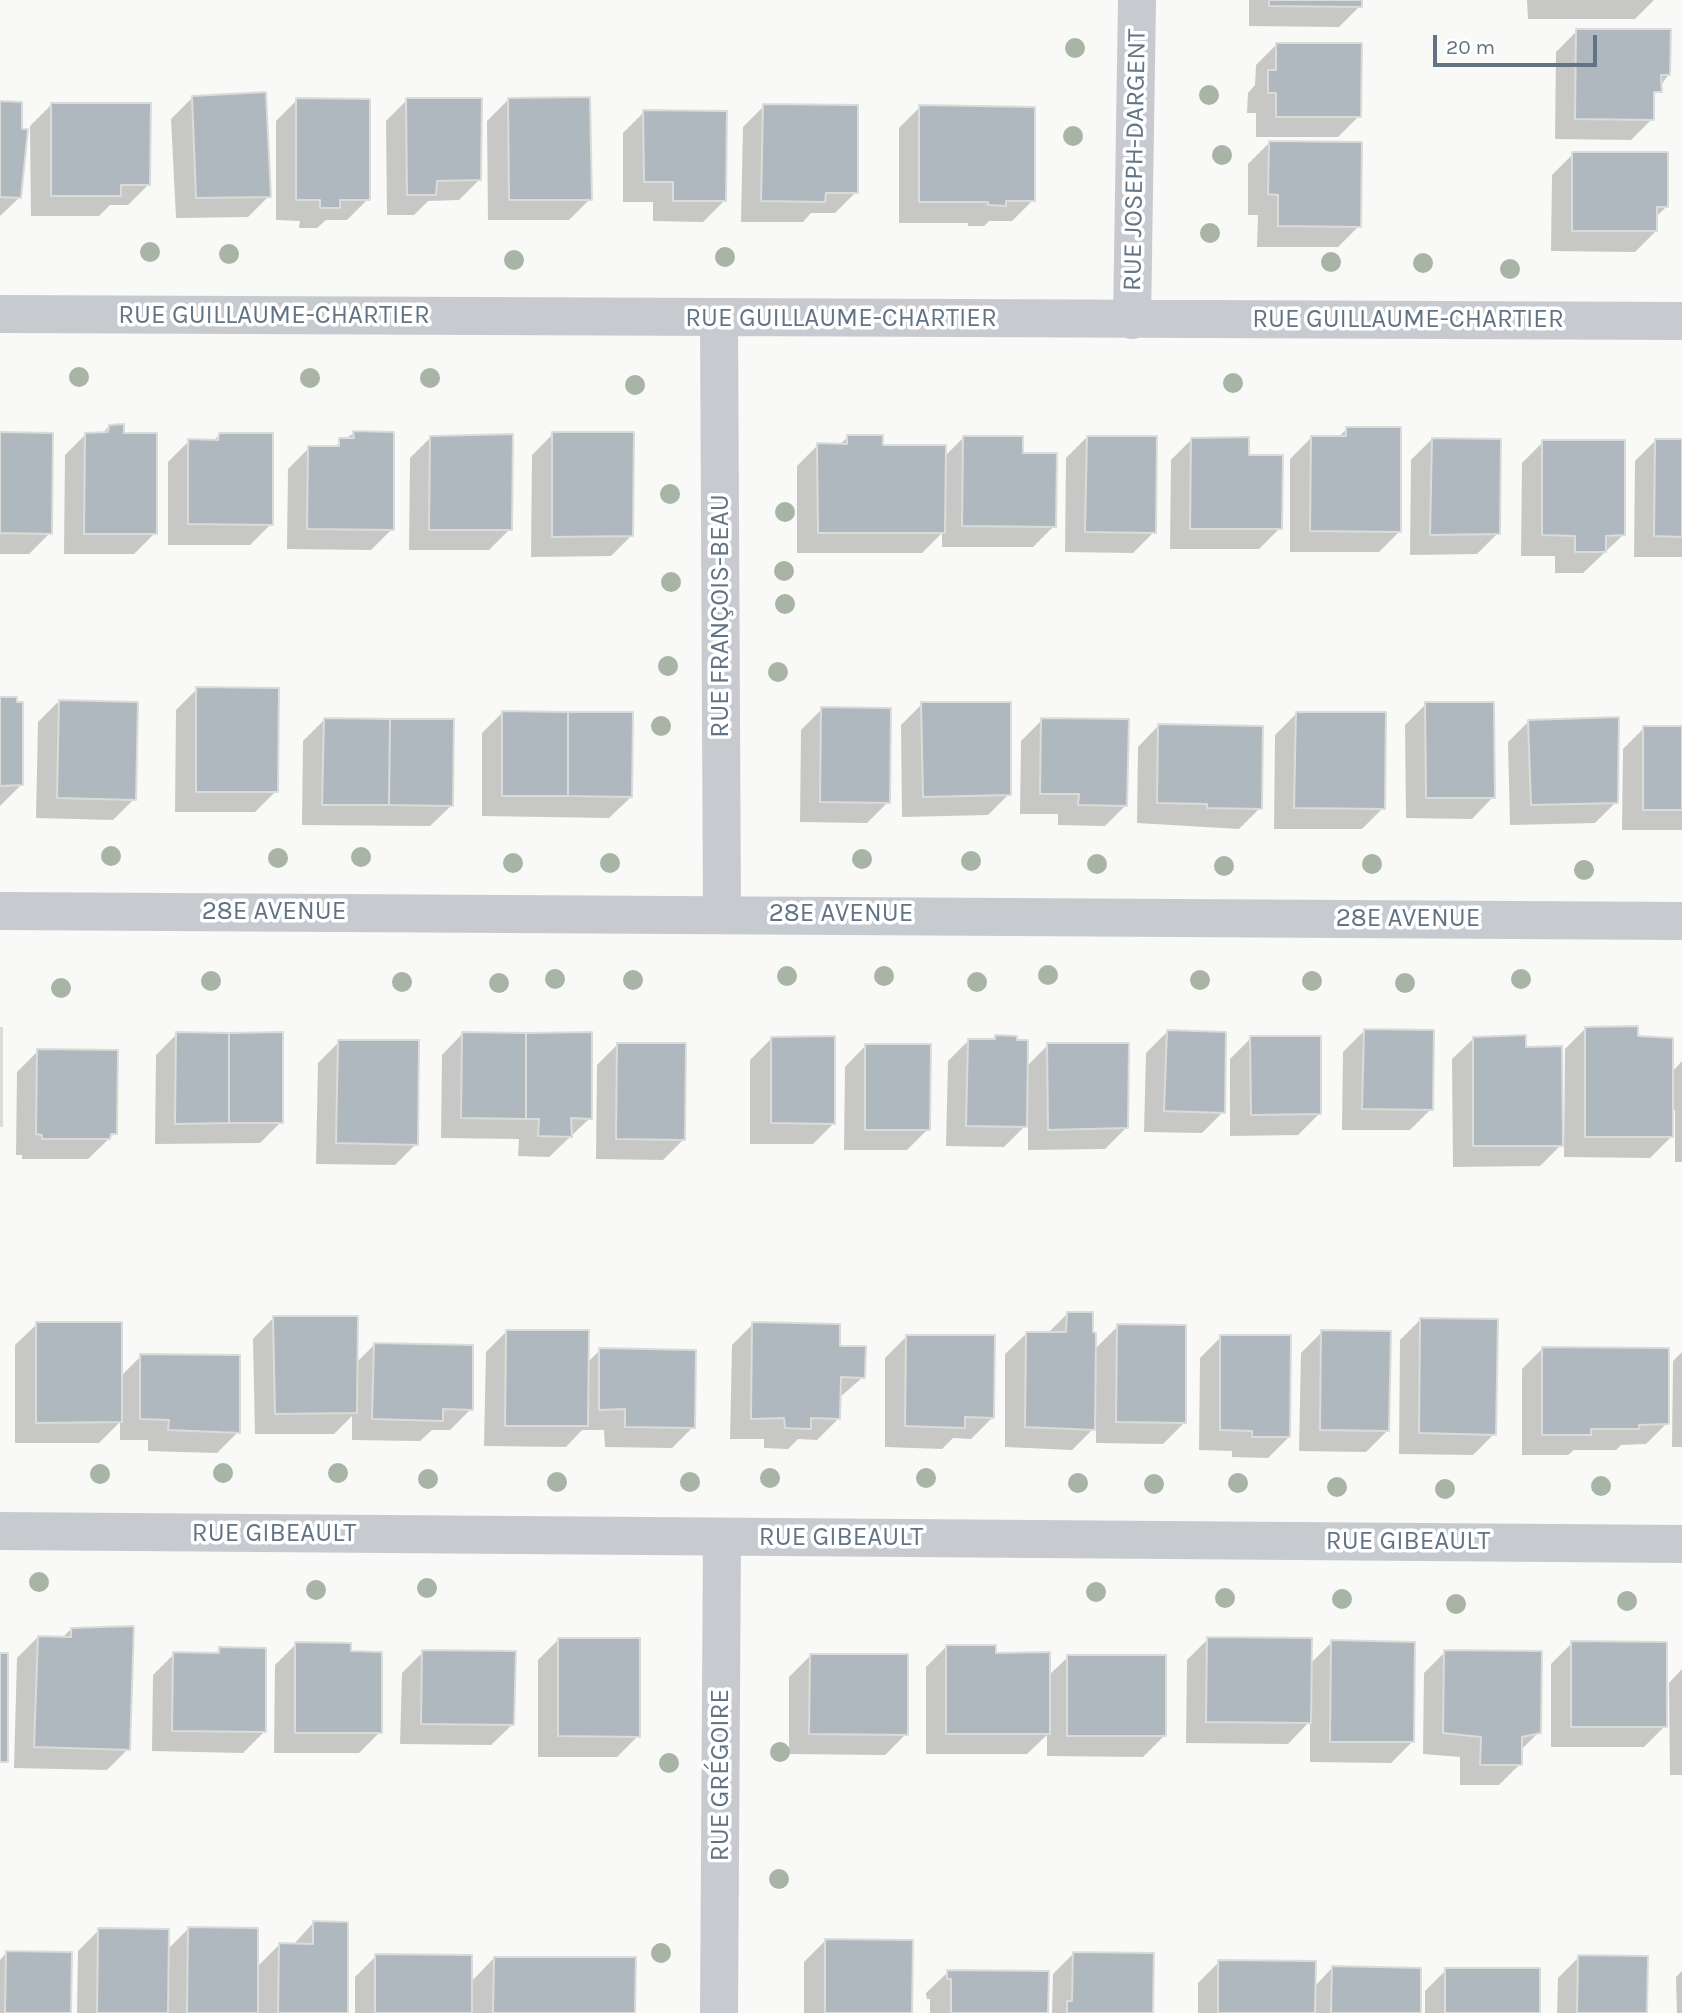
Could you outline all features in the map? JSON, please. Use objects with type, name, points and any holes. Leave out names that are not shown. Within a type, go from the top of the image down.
[{"type":"street","name":"RUE JOSEPH-DARGENT","points":[[1132,320],[1137,0]]},
{"type":"street","name":"RUE GUILLAUME-CHARTIER","points":[[0,314],[1682,321]]},
{"type":"street","name":"RUE FRANÇOIS-BEAU","points":[[719,319],[722,913]]},
{"type":"street","name":"28E AVENUE","points":[[0,911],[722,913],[1682,921]]},
{"type":"street","name":"RUE GIBEAULT","points":[[0,1531],[1682,1544]]},
{"type":"street","name":"RUE GRÉGOIRE","points":[[719,2013],[722,1538]]},
{"type":"building","points":[[1269,0],[1362,0],[1362,7],[1269,6]]},
{"type":"building","points":[[1576,29],[1671,29],[1670,75],[1661,75],[1662,92],[1654,92],[1654,120],[1575,119]]},
{"type":"building","points":[[1276,43],[1362,43],[1361,117],[1276,117],[1276,93],[1268,93],[1268,70],[1276,70]]},
{"type":"building","points":[[266,92],[271,197],[196,198],[192,96]]},
{"type":"building","points":[[590,97],[592,200],[509,200],[508,98]]},
{"type":"building","points":[[296,98],[370,99],[370,200],[340,200],[340,208],[320,208],[320,200],[296,200]]},
{"type":"building","points":[[406,98],[482,98],[481,180],[437,181],[436,195],[407,195]]},
{"type":"building","points":[[0,101],[22,102],[22,129],[28,129],[21,198],[0,197]]},
{"type":"building","points":[[51,103],[151,103],[150,185],[121,185],[121,196],[51,196]]},
{"type":"building","points":[[763,104],[858,105],[858,193],[826,193],[825,202],[761,201]]},
{"type":"building","points":[[919,105],[1035,107],[1035,201],[1006,201],[1006,206],[988,205],[988,202],[919,202]]},
{"type":"building","points":[[643,110],[727,111],[726,201],[673,201],[673,182],[644,182]]},
{"type":"building","points":[[1269,141],[1362,142],[1361,227],[1278,226],[1278,195],[1268,194]]},
{"type":"building","points":[[1572,152],[1668,152],[1668,207],[1657,207],[1657,231],[1572,231]]},
{"type":"building","points":[[124,424],[124,433],[157,433],[157,534],[84,534],[85,433],[108,432],[109,425]]},
{"type":"building","points":[[1346,427],[1401,427],[1401,532],[1310,531],[1311,436],[1346,436]]},
{"type":"building","points":[[353,431],[394,432],[394,530],[307,529],[308,446],[339,446],[339,438],[354,438]]},
{"type":"building","points":[[0,432],[53,433],[52,534],[0,533]]},
{"type":"building","points":[[552,432],[634,432],[633,536],[552,537]]},
{"type":"building","points":[[219,433],[273,433],[273,525],[188,524],[188,439],[218,440]]},
{"type":"building","points":[[513,434],[512,530],[429,530],[430,436]]},
{"type":"building","points":[[847,435],[883,435],[883,445],[946,445],[945,533],[818,533],[817,443],[847,444]]},
{"type":"building","points":[[963,436],[1023,436],[1023,453],[1057,453],[1056,527],[962,526]]},
{"type":"building","points":[[1087,436],[1157,436],[1156,533],[1085,532]]},
{"type":"building","points":[[1249,437],[1249,455],[1283,455],[1282,529],[1190,529],[1191,438]]},
{"type":"building","points":[[1432,438],[1501,439],[1500,534],[1430,535]]},
{"type":"building","points":[[1655,439],[1682,439],[1682,537],[1654,536]]},
{"type":"building","points":[[1542,440],[1625,440],[1625,535],[1606,536],[1606,552],[1575,552],[1575,536],[1542,535]]},
{"type":"building","points":[[196,687],[279,688],[278,792],[196,792]]},
{"type":"building","points":[[0,697],[17,697],[17,702],[23,702],[23,785],[0,786]]},
{"type":"building","points":[[59,700],[138,702],[136,800],[57,798]]},
{"type":"building","points":[[921,702],[1011,702],[1011,795],[923,797]]},
{"type":"building","points":[[1425,702],[1494,702],[1495,798],[1426,798]]},
{"type":"building","points":[[821,707],[891,708],[890,803],[820,802]]},
{"type":"building","points":[[502,711],[568,712],[568,796],[502,796]]},
{"type":"building","points":[[568,712],[633,712],[632,797],[568,796]]},
{"type":"building","points":[[1296,712],[1386,712],[1385,809],[1294,808]]},
{"type":"building","points":[[1619,717],[1618,803],[1531,805],[1528,720]]},
{"type":"building","points":[[324,718],[390,719],[389,805],[322,805]]},
{"type":"building","points":[[1041,718],[1129,719],[1127,806],[1078,805],[1079,794],[1040,794]]},
{"type":"building","points":[[390,719],[454,719],[453,806],[389,805]]},
{"type":"building","points":[[1158,724],[1263,726],[1262,809],[1207,808],[1207,804],[1157,803]]},
{"type":"building","points":[[1643,726],[1682,726],[1682,810],[1643,810]]},
{"type":"building","points":[[1638,1026],[1638,1036],[1673,1038],[1673,1137],[1585,1137],[1585,1027]]},
{"type":"building","points":[[2,1028],[2,1126],[0,1126]]},
{"type":"building","points":[[1364,1029],[1434,1030],[1433,1110],[1362,1109]]},
{"type":"building","points":[[1167,1030],[1226,1032],[1225,1113],[1164,1111]]},
{"type":"building","points":[[176,1032],[229,1033],[229,1123],[175,1124]]},
{"type":"building","points":[[283,1032],[283,1123],[229,1123],[229,1033]]},
{"type":"building","points":[[462,1032],[526,1033],[526,1119],[461,1118]]},
{"type":"building","points":[[592,1032],[592,1119],[571,1118],[572,1137],[538,1136],[539,1119],[526,1119],[526,1033]]},
{"type":"building","points":[[995,1035],[1017,1036],[1017,1040],[1028,1040],[1027,1127],[966,1126],[968,1039],[995,1039]]},
{"type":"building","points":[[1526,1035],[1526,1047],[1562,1046],[1563,1146],[1473,1146],[1473,1037]]},
{"type":"building","points":[[835,1036],[835,1124],[771,1123],[771,1037]]},
{"type":"building","points":[[1250,1036],[1321,1036],[1321,1114],[1251,1115]]},
{"type":"building","points":[[338,1040],[419,1040],[418,1145],[336,1143]]},
{"type":"building","points":[[617,1043],[686,1043],[685,1140],[616,1139]]},
{"type":"building","points":[[1047,1043],[1129,1043],[1128,1128],[1048,1130]]},
{"type":"building","points":[[865,1044],[931,1044],[930,1130],[865,1130]]},
{"type":"building","points":[[37,1049],[118,1050],[117,1134],[111,1134],[110,1139],[42,1139],[42,1135],[36,1134]]},
{"type":"building","points":[[1067,1312],[1093,1312],[1093,1332],[1096,1333],[1095,1430],[1025,1427],[1026,1332],[1066,1332]]},
{"type":"building","points":[[273,1316],[358,1316],[357,1413],[275,1414]]},
{"type":"building","points":[[1420,1318],[1498,1319],[1496,1435],[1419,1433]]},
{"type":"building","points":[[36,1322],[122,1322],[122,1422],[36,1423]]},
{"type":"building","points":[[752,1322],[840,1324],[840,1346],[866,1346],[865,1378],[841,1377],[840,1419],[811,1418],[811,1429],[785,1428],[784,1418],[751,1419]]},
{"type":"building","points":[[1117,1324],[1186,1325],[1186,1423],[1116,1422]]},
{"type":"building","points":[[506,1330],[589,1330],[588,1426],[505,1426]]},
{"type":"building","points":[[1321,1330],[1391,1331],[1389,1431],[1320,1430]]},
{"type":"building","points":[[906,1335],[995,1335],[994,1418],[965,1417],[965,1428],[905,1426]]},
{"type":"building","points":[[1220,1335],[1291,1335],[1290,1437],[1252,1437],[1252,1431],[1220,1430]]},
{"type":"building","points":[[374,1343],[473,1345],[473,1410],[443,1409],[443,1421],[372,1419]]},
{"type":"building","points":[[1542,1347],[1669,1348],[1669,1424],[1639,1425],[1639,1429],[1591,1429],[1591,1435],[1542,1435]]},
{"type":"building","points":[[599,1348],[696,1350],[695,1428],[625,1427],[625,1409],[599,1410]]},
{"type":"building","points":[[140,1354],[240,1355],[240,1433],[168,1430],[169,1420],[140,1419]]},
{"type":"building","points":[[134,1626],[130,1750],[34,1747],[38,1636],[71,1637],[71,1628]]},
{"type":"building","points":[[1207,1637],[1312,1638],[1311,1723],[1206,1722]]},
{"type":"building","points":[[558,1638],[640,1638],[640,1737],[558,1736]]},
{"type":"building","points":[[1331,1640],[1415,1642],[1414,1742],[1330,1742]]},
{"type":"building","points":[[1571,1641],[1667,1642],[1667,1727],[1571,1727]]},
{"type":"building","points":[[295,1642],[351,1643],[351,1651],[382,1652],[382,1733],[295,1733]]},
{"type":"building","points":[[946,1645],[996,1645],[996,1653],[1050,1652],[1050,1734],[946,1734]]},
{"type":"building","points":[[219,1647],[266,1648],[266,1732],[172,1731],[173,1652],[219,1653]]},
{"type":"building","points":[[422,1650],[516,1651],[514,1725],[421,1724]]},
{"type":"building","points":[[1444,1650],[1542,1651],[1541,1733],[1522,1737],[1522,1765],[1480,1765],[1481,1737],[1443,1733]]},
{"type":"building","points":[[0,1653],[8,1653],[8,1762],[0,1762]]},
{"type":"building","points":[[810,1654],[908,1654],[908,1735],[809,1734]]},
{"type":"building","points":[[1067,1655],[1166,1655],[1166,1736],[1067,1736]]},
{"type":"building","points":[[313,1921],[348,1922],[348,2013],[278,2013],[279,1943],[313,1944]]},
{"type":"building","points":[[188,1927],[258,1928],[258,2013],[187,2013]]},
{"type":"building","points":[[98,1928],[169,1929],[168,2013],[97,2013]]},
{"type":"building","points":[[825,1939],[913,1940],[912,2013],[825,2013]]},
{"type":"building","points":[[6,1951],[72,1952],[71,2013],[5,2013]]},
{"type":"building","points":[[1073,1952],[1154,1953],[1153,2013],[1067,2013],[1067,2001],[1072,2001]]},
{"type":"building","points":[[375,1954],[472,1955],[472,2013],[375,2013]]},
{"type":"building","points":[[1578,1955],[1648,1956],[1647,2013],[1577,2013]]},
{"type":"building","points":[[494,1957],[636,1957],[635,2013],[493,2013]]},
{"type":"building","points":[[1218,1960],[1316,1961],[1315,2013],[1218,2013]]},
{"type":"building","points":[[1332,1966],[1421,1968],[1421,2013],[1331,2013]]},
{"type":"building","points":[[1445,1968],[1540,1968],[1540,2013],[1445,2013]]},
{"type":"building","points":[[947,1970],[1049,1971],[1048,2013],[951,2013],[951,1979],[947,1979]]}]
